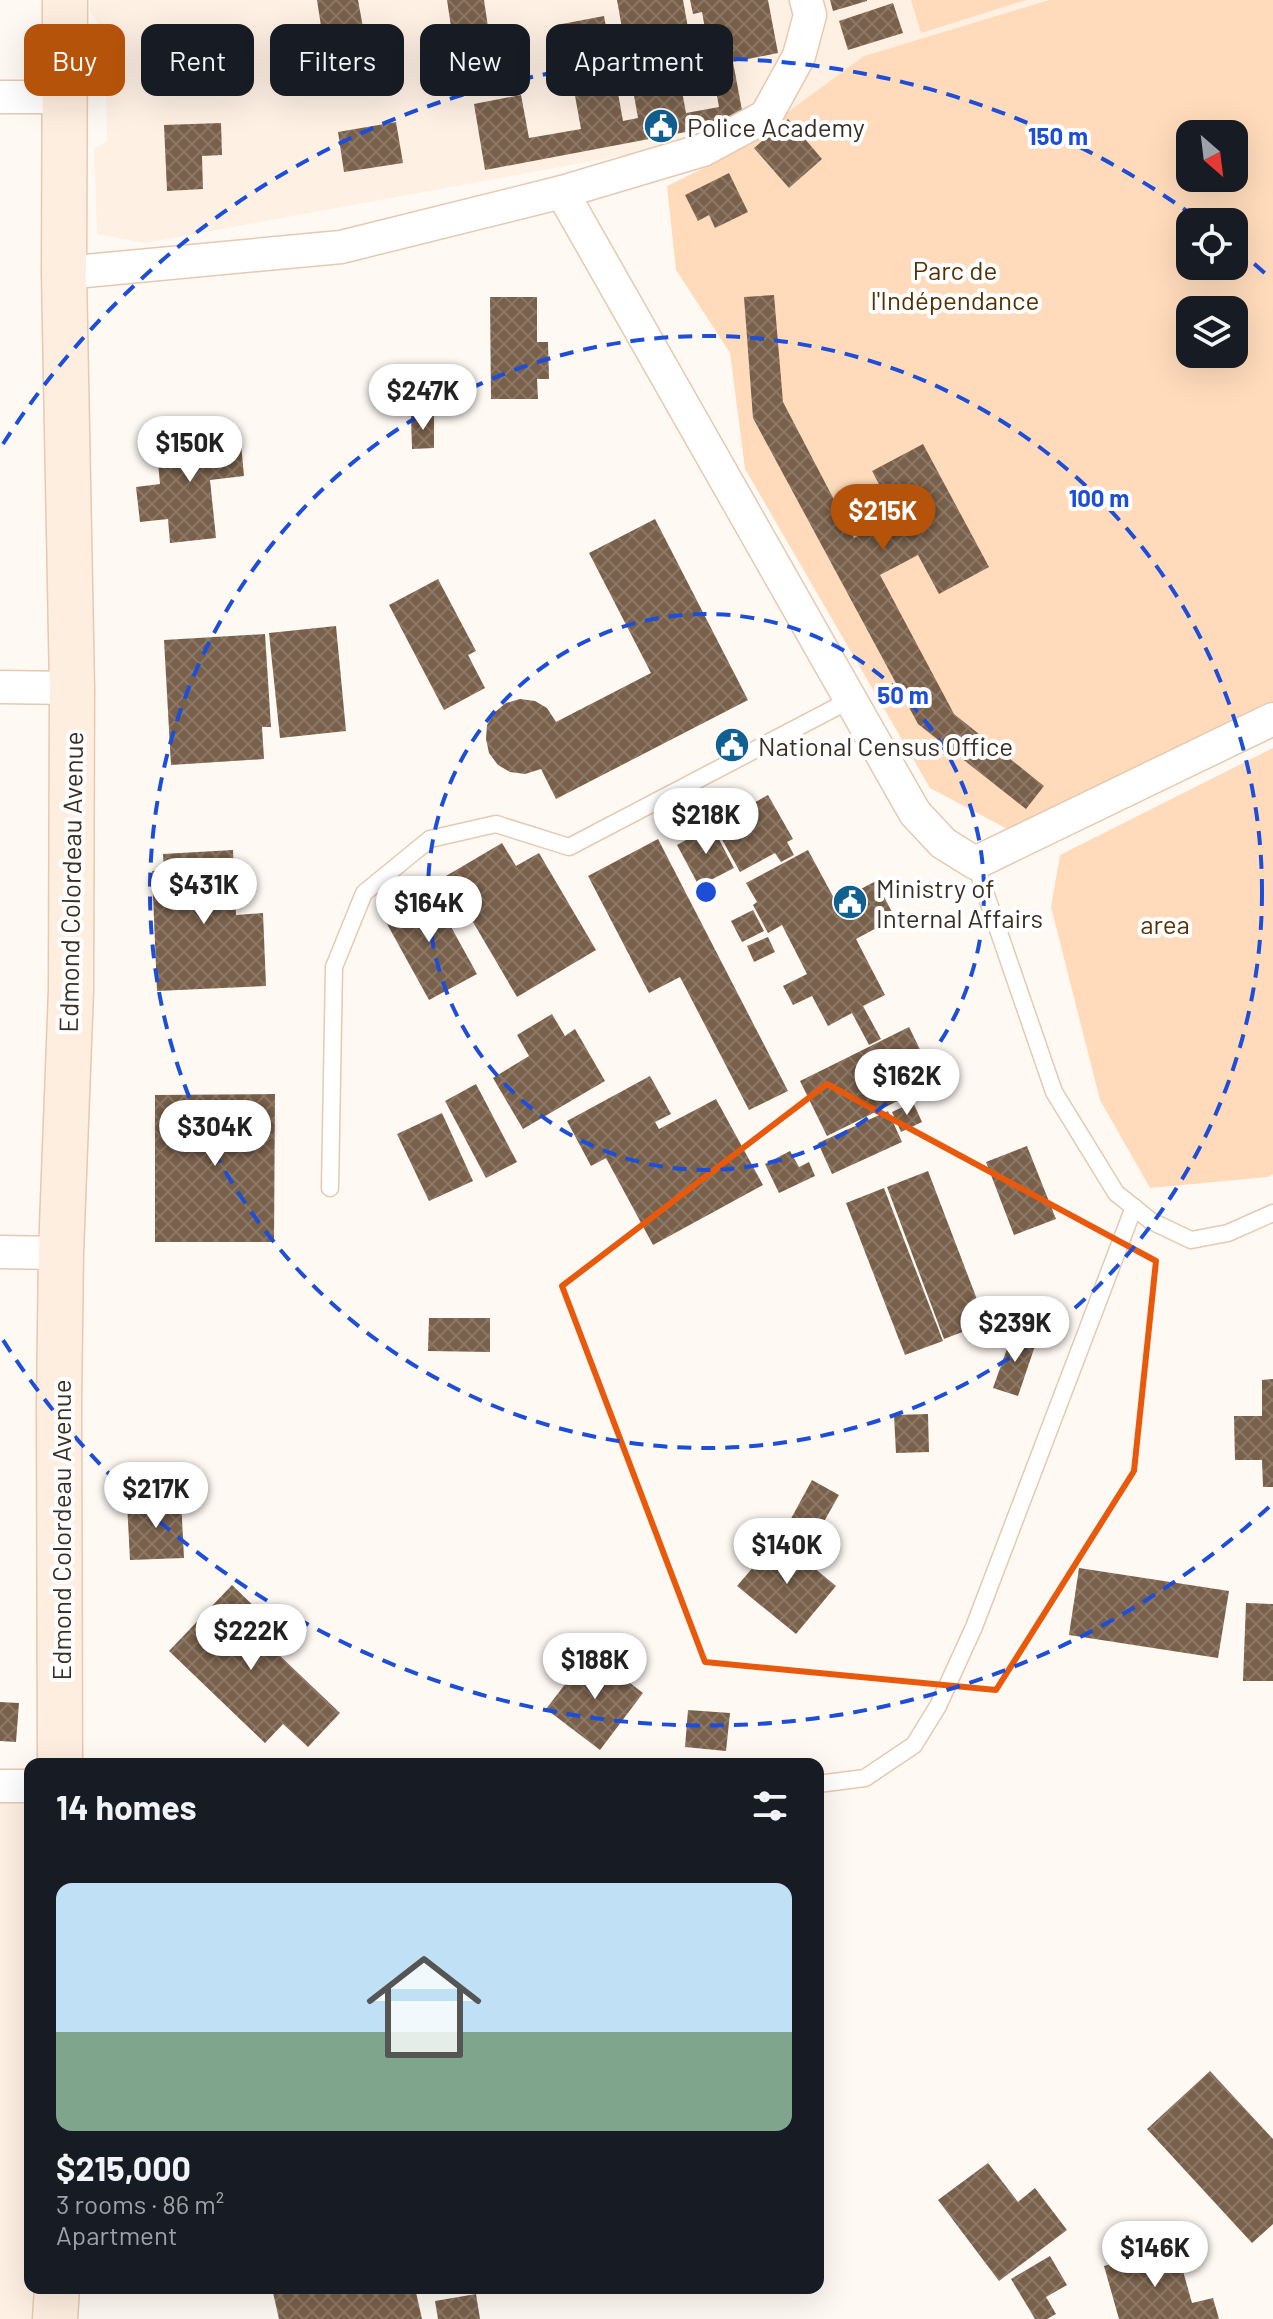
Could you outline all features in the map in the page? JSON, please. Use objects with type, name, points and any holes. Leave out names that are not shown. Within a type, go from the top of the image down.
[{"type":"street","name":"Edmond Colordeau Avenue","points":[[60,1758],[59,1403],[71,990],[72,688],[64,273],[65,0]]},
{"type":"street","points":[[64,273],[341,247],[562,192],[703,150],[766,116],[799,56],[810,15],[806,0]]},
{"type":"street","points":[[0,97],[65,97]]},
{"type":"street","points":[[562,192],[915,813],[943,843],[975,863],[1273,719]]},
{"type":"street","points":[[0,687],[72,688]]},
{"type":"street","points":[[0,1252],[61,1253]]},
{"type":"street","points":[[0,1786],[24,1786]]},
{"type":"street","points":[[55,2319],[57,2294]]},
{"type":"lane","points":[[330,1188],[334,967],[364,893],[430,839],[469,830],[496,824],[569,847],[850,700]]},
{"type":"lane","points":[[975,863],[1054,1092],[1116,1193],[1151,1221],[1191,1240],[1228,1233],[1273,1213]]},
{"type":"lane","points":[[824,1783],[865,1778],[914,1745],[938,1706],[974,1627],[1134,1207]]},
{"type":"highlighted area","points":[[827,1084],[1156,1261],[1134,1471],[996,1690],[705,1662],[562,1286]]},
{"type":"shaded area","points":[[90,0],[1049,0],[864,56],[793,110],[697,142],[145,243],[97,234],[94,149],[107,141],[106,96],[125,96],[125,24],[98,24],[90,12]]},
{"type":"shaded area","points":[[0,1786],[24,1786],[24,2294],[57,2294],[55,2319],[0,2319]]},
{"type":"green space","points":[[911,0],[1026,0],[921,33]]},
{"type":"green space","name":"Parc de l'Indépendance","points":[[1049,0],[1273,0],[1273,704],[1011,831],[930,788],[745,469],[730,353],[676,270],[667,186],[730,155],[864,56]]},
{"type":"green space","name":"area","points":[[1273,748],[1273,1174],[1268,1177],[1150,1188],[1100,1100],[1051,907],[1060,855]]},
{"type":"building","points":[[317,0],[358,0],[362,24],[321,24]]},
{"type":"building","points":[[447,0],[484,0],[488,24],[451,24]]},
{"type":"building","points":[[617,0],[683,0],[687,24],[621,24]]},
{"type":"building","points":[[690,0],[768,0],[778,53],[733,62],[733,24],[704,24],[702,12],[693,14]]},
{"type":"building","points":[[830,0],[867,0],[867,1],[833,11]]},
{"type":"building","points":[[893,3],[903,33],[848,50],[839,21]]},
{"type":"building","points":[[604,16],[605,24],[562,24]]},
{"type":"building","points":[[733,62],[744,121],[485,170],[474,104],[521,96],[529,138],[581,129],[575,96],[618,96],[623,121],[638,118],[634,96],[683,96],[686,113],[719,107],[717,96],[733,96]]},
{"type":"building","points":[[788,119],[822,159],[789,188],[754,148]]},
{"type":"building","points":[[396,122],[403,163],[344,172],[338,132]]},
{"type":"building","points":[[221,123],[222,155],[202,156],[203,189],[167,191],[164,125]]},
{"type":"building","points":[[729,173],[748,212],[715,228],[709,215],[698,221],[685,195]]},
{"type":"building","points":[[774,295],[783,402],[854,538],[896,516],[872,471],[923,444],[989,567],[939,594],[918,555],[880,575],[954,714],[1044,786],[1026,809],[918,724],[753,418],[744,297]]},
{"type":"building","points":[[490,297],[537,297],[537,342],[548,342],[549,379],[537,379],[538,399],[491,399]]},
{"type":"building","points":[[411,416],[434,416],[434,448],[412,449]]},
{"type":"building","points":[[240,433],[244,476],[210,480],[216,538],[170,543],[168,519],[140,522],[136,487],[160,484],[156,441]]},
{"type":"building","points":[[655,519],[748,700],[556,799],[541,769],[525,774],[510,772],[498,765],[489,753],[487,725],[495,712],[506,703],[520,699],[535,701],[547,708],[556,722],[651,673],[589,553]]},
{"type":"building","points":[[438,579],[476,651],[468,655],[485,688],[444,710],[389,605]]},
{"type":"building","points":[[336,626],[346,731],[280,738],[269,633]]},
{"type":"building","points":[[265,634],[271,727],[262,727],[264,759],[171,765],[164,640]]},
{"type":"building","points":[[768,795],[793,839],[787,842],[794,855],[781,862],[775,853],[740,872],[714,825]]},
{"type":"building","points":[[712,826],[734,868],[699,886],[677,845]]},
{"type":"building","points":[[658,839],[788,1091],[749,1110],[680,977],[649,993],[588,876]]},
{"type":"building","points":[[502,843],[516,866],[539,853],[596,950],[517,997],[446,876]]},
{"type":"building","points":[[233,850],[236,915],[263,913],[266,986],[157,991],[152,871],[164,870],[163,854]]},
{"type":"building","points":[[808,850],[836,902],[876,881],[895,918],[856,939],[885,995],[863,1006],[881,1039],[869,1045],[852,1013],[828,1026],[812,996],[793,1005],[783,986],[807,974],[782,925],[768,933],[753,905],[757,902],[746,883]]},
{"type":"building","points":[[429,887],[477,974],[429,1000],[381,913]]},
{"type":"building","points":[[753,910],[764,931],[742,942],[731,921]]},
{"type":"building","points":[[768,937],[775,952],[754,962],[747,946]]},
{"type":"building","points":[[552,1014],[565,1036],[575,1029],[605,1081],[523,1129],[493,1078],[529,1056],[517,1035]]},
{"type":"building","points":[[909,1027],[936,1082],[827,1136],[800,1081]]},
{"type":"building","points":[[650,1076],[671,1114],[655,1122],[659,1129],[716,1099],[763,1185],[653,1245],[606,1158],[591,1166],[567,1121]]},
{"type":"building","points":[[476,1084],[517,1162],[486,1178],[445,1101]]},
{"type":"building","points":[[275,1094],[274,1242],[155,1242],[155,1095]]},
{"type":"building","points":[[913,1102],[922,1122],[901,1132],[892,1112]]},
{"type":"building","points":[[888,1111],[902,1142],[832,1174],[818,1143]]},
{"type":"building","points":[[442,1113],[473,1181],[429,1201],[397,1134]]},
{"type":"building","points":[[1027,1146],[1056,1219],[1014,1235],[986,1162]]},
{"type":"building","points":[[790,1151],[799,1167],[809,1162],[815,1176],[779,1193],[765,1164]]},
{"type":"building","points":[[928,1171],[986,1323],[944,1339],[887,1187]]},
{"type":"building","points":[[884,1188],[943,1341],[905,1355],[846,1203]]},
{"type":"building","points":[[429,1318],[490,1318],[490,1352],[428,1351]]},
{"type":"building","points":[[1013,1332],[1037,1340],[1018,1396],[993,1388]]},
{"type":"building","points":[[1273,1379],[1273,1487],[1263,1487],[1262,1460],[1235,1460],[1234,1416],[1262,1416],[1262,1380]]},
{"type":"building","points":[[928,1414],[929,1452],[896,1453],[894,1415]]},
{"type":"building","points":[[812,1480],[839,1495],[813,1541],[787,1526]]},
{"type":"building","points":[[181,1500],[184,1558],[130,1560],[127,1502]]},
{"type":"building","points":[[778,1538],[836,1586],[796,1634],[737,1586]]},
{"type":"building","points":[[1079,1568],[1229,1591],[1218,1658],[1069,1635]]},
{"type":"building","points":[[232,1585],[266,1618],[254,1631],[340,1713],[308,1747],[283,1724],[265,1743],[169,1651]]},
{"type":"building","points":[[1246,1603],[1273,1604],[1273,1681],[1243,1681]]},
{"type":"building","points":[[590,1652],[643,1693],[600,1750],[546,1709]]},
{"type":"building","points":[[0,1702],[19,1703],[16,1742],[0,1741]]},
{"type":"building","points":[[688,1710],[730,1713],[726,1751],[685,1747]]},
{"type":"building","points":[[1210,2071],[1273,2139],[1273,2224],[1252,2243],[1147,2129]]},
{"type":"building","points":[[988,2163],[1018,2202],[1035,2188],[1067,2230],[999,2281],[938,2200]]},
{"type":"building","points":[[1176,2246],[1192,2303],[1213,2298],[1219,2319],[1119,2319],[1104,2266]]},
{"type":"building","points":[[1050,2256],[1067,2285],[1046,2297],[1056,2314],[1047,2319],[1035,2319],[1011,2279]]},
{"type":"building","points":[[273,2294],[416,2294],[422,2319],[279,2319]]},
{"type":"building","points":[[476,2294],[480,2319],[438,2319],[435,2301]]},
{"type":"place","name":"Police Academy","points":[[661,126]]},
{"type":"place","name":"National Census Office","points":[[732,745]]},
{"type":"place","name":"Ministry of Internal Affairs","points":[[850,902]]}]
